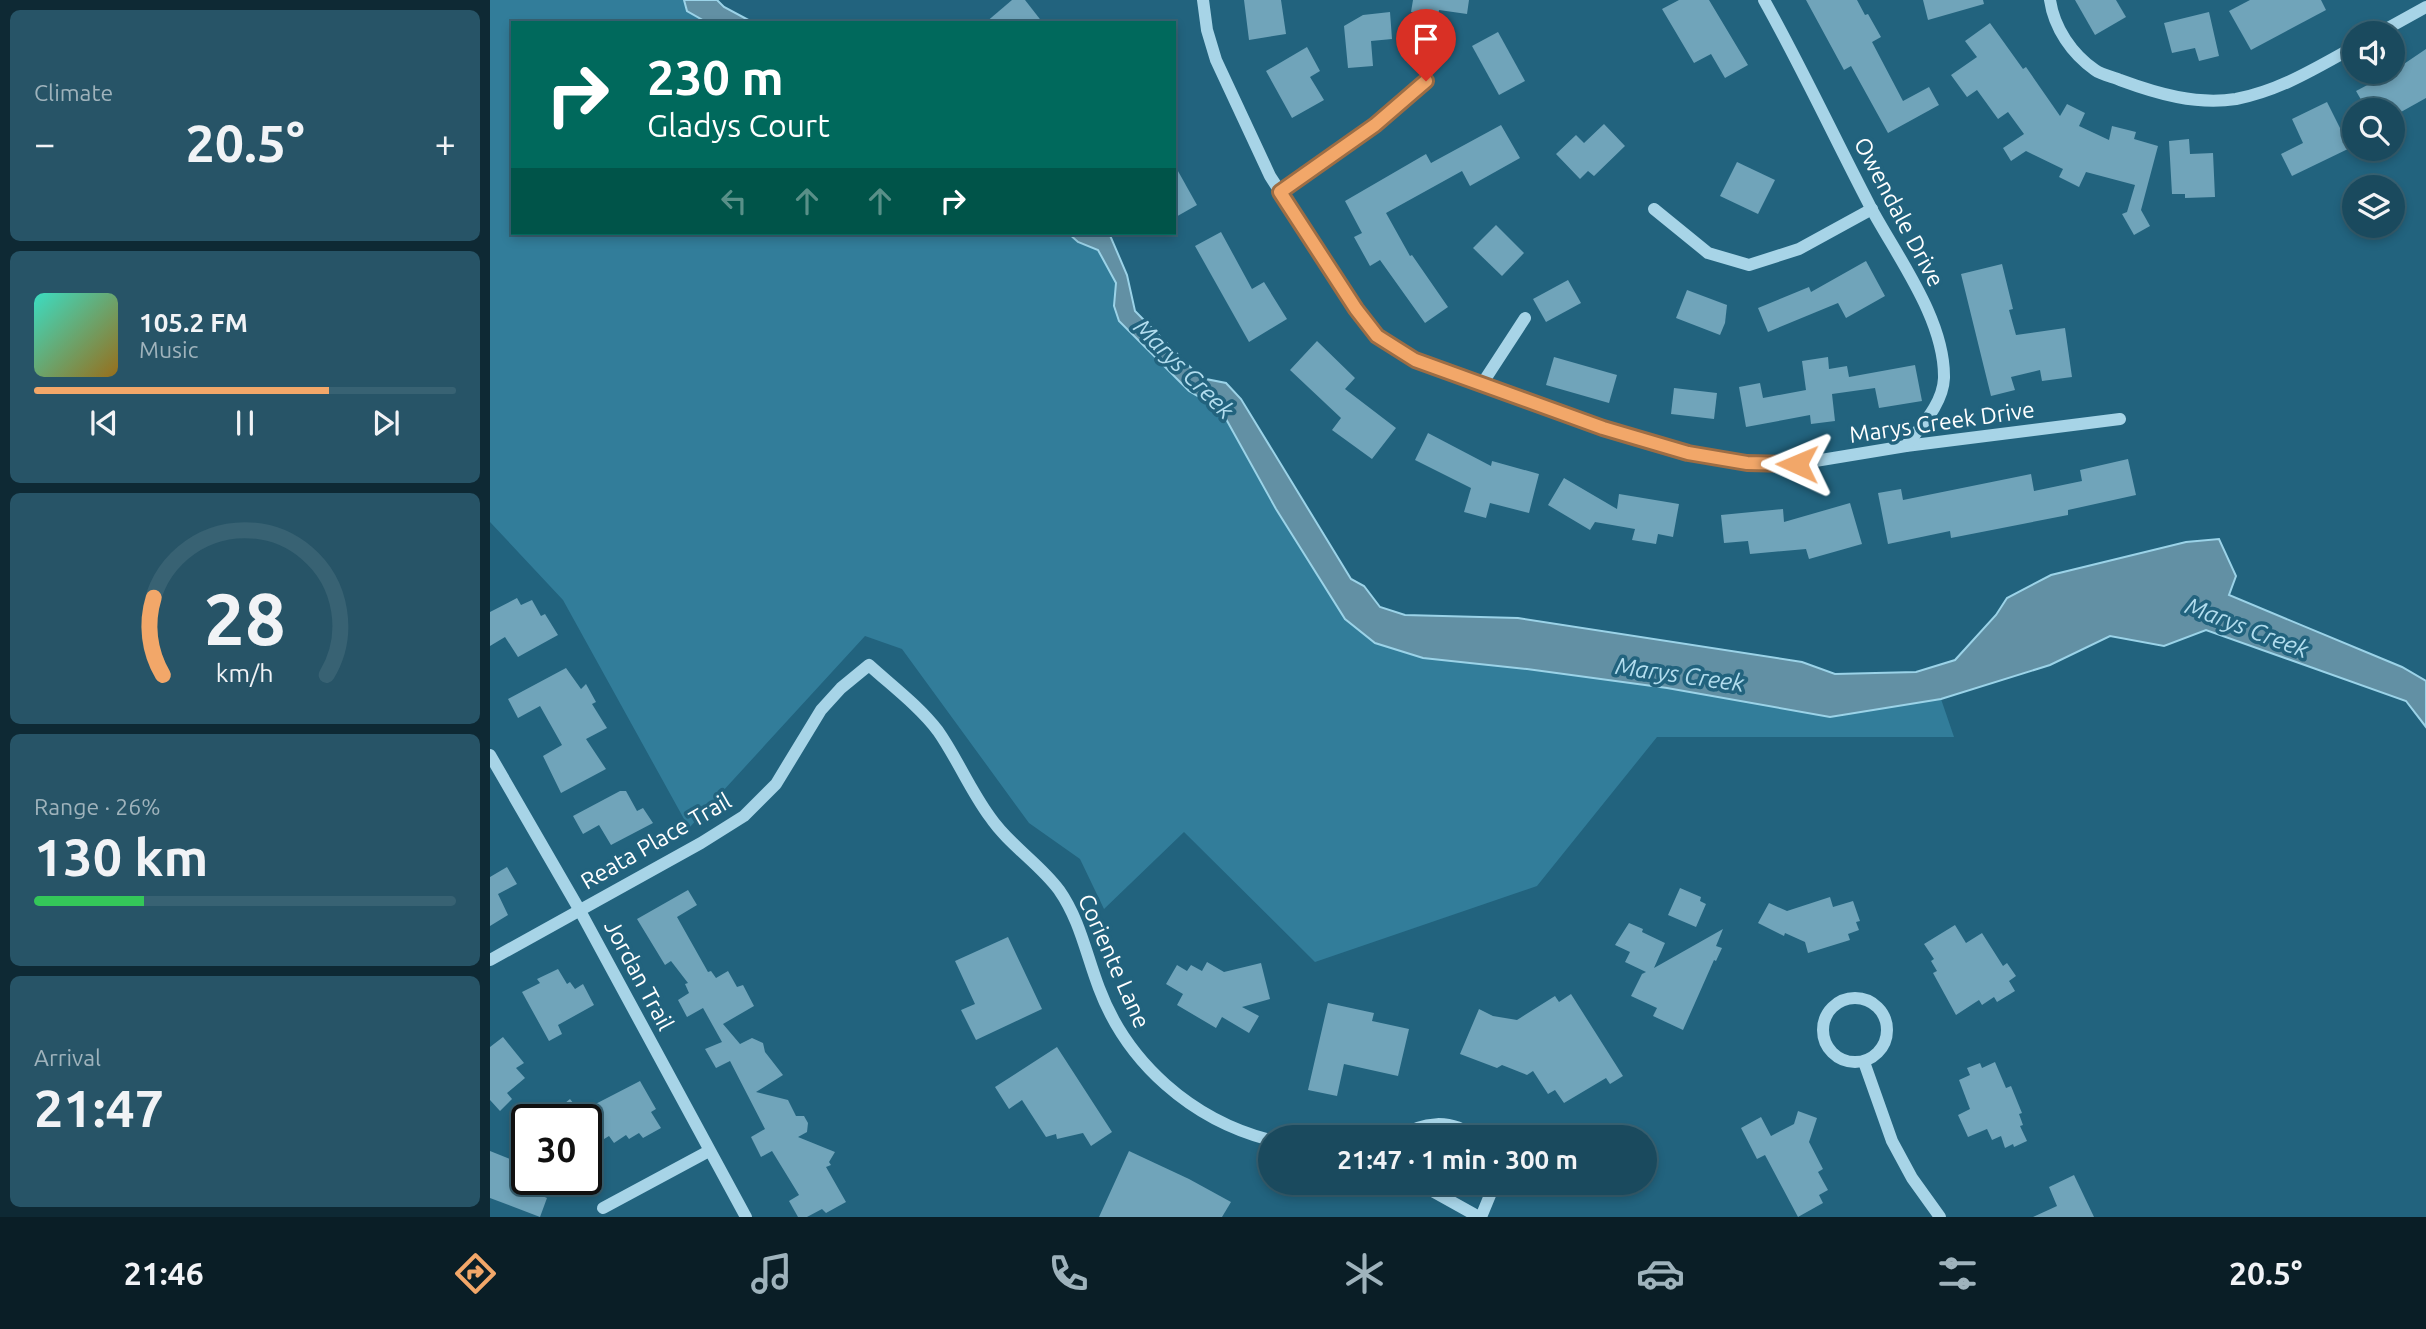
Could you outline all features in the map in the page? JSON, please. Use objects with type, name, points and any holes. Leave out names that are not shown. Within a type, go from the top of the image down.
[{"type":"street","name":"Marys Creek Drive","points":[[1203,0],[1207,30],[1216,60],[1270,176],[1356,309],[1377,336],[1415,360],[1603,428],[1688,453],[1747,463],[1797,464],[1906,446],[2120,419]]},
{"type":"street","name":"Owendale Drive","points":[[1764,0],[1931,318],[1941,351],[1943,389],[1934,409],[1906,446]]},
{"type":"street","points":[[2050,0],[2059,32],[2097,71],[2147,90],[2189,100],[2235,99],[2289,83],[2342,54]]},
{"type":"street","points":[[2401,21],[2426,7]]},
{"type":"street","points":[[1280,192],[1375,125],[1426,81]]},
{"type":"street","points":[[1654,209],[1708,253],[1749,265],[1799,249],[1872,209]]},
{"type":"street","points":[[1482,384],[1525,318]]},
{"type":"street","name":"Reata Place Trail","points":[[490,960],[733,824],[776,784],[821,710],[841,688],[869,665]]},
{"type":"street","name":"Coriente Lane","points":[[869,665],[927,718],[990,818],[1059,890],[1078,925],[1106,1006],[1129,1047],[1163,1083],[1182,1098],[1227,1125],[1258,1137]]},
{"type":"street","name":"Jordan Trail","points":[[490,755],[579,909],[746,1217]]},
{"type":"street","points":[[1854,998],[1875,1004],[1886,1019],[1887,1037],[1883,1047],[1876,1056],[1864,1062],[1852,1063],[1839,1059],[1831,1052],[1824,1038],[1825,1019],[1831,1009],[1854,998]]},
{"type":"street","points":[[1864,1062],[1892,1141],[1912,1178],[1940,1217]]},
{"type":"street","points":[[603,1209],[709,1151]]},
{"type":"street","points":[[1440,1195],[1480,1217],[1490,1195]]},
{"type":"shaded area","points":[[490,0],[684,0],[687,11],[704,21],[511,21],[511,235],[1070,235],[1078,242],[1098,249],[1116,283],[1114,306],[1119,321],[1189,391],[1221,410],[1276,509],[1345,619],[1375,643],[1423,658],[1667,688],[1830,717],[1941,699],[1954,737],[1657,737],[1537,886],[1315,962],[1184,832],[1104,909],[1080,859],[1029,823],[902,649],[865,636],[689,828],[563,600],[490,522]]},
{"type":"water","points":[[684,0],[717,0],[724,7],[750,21],[704,21],[687,11]]},
{"type":"water","name":"Marys Creek","points":[[1070,235],[1110,235],[1127,275],[1135,311],[1201,378],[1226,383],[1241,399],[1351,579],[1364,586],[1380,607],[1405,615],[1518,618],[1802,662],[1835,674],[1916,672],[1955,660],[1996,615],[2007,598],[2051,575],[2186,542],[2219,539],[2236,576],[2229,595],[2402,667],[2426,681],[2426,727],[2406,701],[2206,630],[2164,646],[2110,636],[2050,665],[1941,699],[1830,717],[1667,688],[1423,658],[1375,643],[1345,619],[1276,509],[1221,410],[1189,391],[1119,321],[1114,306],[1116,283],[1098,250],[1078,242]]},
{"type":"building","points":[[1012,0],[1025,0],[1041,21],[987,21]]},
{"type":"building","points":[[1244,0],[1281,0],[1286,34],[1249,40]]},
{"type":"building","points":[[1413,0],[1469,0],[1467,14],[1439,10],[1438,16],[1411,12]]},
{"type":"building","points":[[1679,0],[1709,0],[1748,65],[1725,78],[1711,54],[1694,63],[1662,9]]},
{"type":"building","points":[[1806,0],[1857,0],[1881,37],[1872,42],[1903,101],[1929,87],[1939,105],[1888,133],[1851,66],[1844,70]]},
{"type":"building","points":[[1923,0],[1983,0],[1984,4],[1928,20]]},
{"type":"building","points":[[2075,0],[2116,0],[2126,17],[2095,35]]},
{"type":"building","points":[[2250,0],[2321,0],[2326,10],[2251,50],[2229,11]]},
{"type":"building","points":[[1390,12],[1392,39],[1371,41],[1373,66],[1348,68],[1344,26],[1363,15]]},
{"type":"building","points":[[2209,12],[2219,56],[2199,61],[2195,48],[2172,53],[2164,23]]},
{"type":"building","points":[[1990,23],[2023,69],[2026,67],[2060,116],[2067,104],[2085,113],[2079,126],[2109,140],[2112,126],[2136,132],[2134,139],[2158,146],[2141,210],[2150,226],[2134,235],[2122,214],[2127,212],[2135,185],[2086,172],[2079,187],[2059,177],[2063,169],[2026,151],[2011,161],[2003,148],[2024,134],[2008,112],[1998,119],[1977,90],[1967,97],[1951,75],[1977,57],[1965,41]]},
{"type":"building","points":[[1498,32],[1525,81],[1499,95],[1472,46]]},
{"type":"building","points":[[1307,47],[1320,71],[1310,77],[1324,100],[1292,118],[1266,71]]},
{"type":"building","points":[[2426,49],[2426,98],[2405,110],[2405,98],[2360,98],[2356,91],[2369,84],[2405,84],[2405,63]]},
{"type":"building","points":[[2327,102],[2342,132],[2342,152],[2292,176],[2281,154],[2303,143],[2292,119]]},
{"type":"building","points":[[1604,124],[1625,146],[1594,176],[1588,171],[1580,179],[1556,154],[1576,135],[1584,143]]},
{"type":"building","points":[[1501,125],[1520,158],[1470,186],[1462,171],[1386,213],[1410,256],[1412,255],[1448,307],[1425,323],[1380,260],[1370,266],[1354,237],[1362,233],[1345,201],[1426,154],[1431,163]]},
{"type":"building","points":[[2189,139],[2190,154],[2213,153],[2215,197],[2185,198],[2185,194],[2172,194],[2169,141]]},
{"type":"building","points":[[1737,162],[1775,180],[1758,214],[1720,196]]},
{"type":"building","points":[[1176,168],[1197,205],[1176,217]]},
{"type":"building","points":[[1496,225],[1524,253],[1502,276],[1473,248]]},
{"type":"building","points":[[1221,232],[1252,289],[1264,282],[1287,319],[1249,342],[1195,246]]},
{"type":"building","points":[[1866,261],[1885,296],[1846,318],[1838,303],[1768,332],[1758,308],[1809,287],[1811,292]]},
{"type":"building","points":[[2002,264],[2016,335],[2065,328],[2072,377],[2042,381],[2040,370],[2011,377],[2015,390],[1991,396],[1961,274]]},
{"type":"building","points":[[1568,280],[1581,303],[1546,322],[1533,299]]},
{"type":"building","points":[[1687,290],[1727,305],[1725,323],[1720,335],[1676,318]]},
{"type":"building","points":[[1317,341],[1355,378],[1345,389],[1396,428],[1372,459],[1332,430],[1341,418],[1290,370]]},
{"type":"building","points":[[1554,357],[1617,375],[1609,403],[1546,385]]},
{"type":"building","points":[[1828,357],[1829,369],[1847,366],[1849,377],[1915,365],[1922,401],[1879,408],[1875,388],[1832,394],[1835,421],[1811,424],[1810,415],[1746,427],[1739,387],[1760,383],[1763,398],[1806,390],[1802,361]]},
{"type":"building","points":[[1674,388],[1717,393],[1714,419],[1671,414]]},
{"type":"building","points":[[1428,433],[1491,466],[1492,461],[1539,474],[1529,513],[1490,503],[1486,518],[1464,512],[1471,488],[1415,460]]},
{"type":"building","points":[[2128,459],[2136,495],[2068,510],[2068,515],[1951,538],[1950,531],[1888,544],[1878,493],[1901,489],[1903,500],[2031,474],[2034,491],[2082,481],[2080,470]]},
{"type":"building","points":[[1564,478],[1617,509],[1619,494],[1679,504],[1673,537],[1658,534],[1656,544],[1632,540],[1635,529],[1595,522],[1590,530],[1548,505]]},
{"type":"building","points":[[1850,503],[1862,544],[1809,559],[1806,549],[1750,554],[1748,541],[1724,543],[1721,515],[1783,509],[1784,522]]},
{"type":"building","points":[[517,598],[521,605],[532,600],[541,616],[545,614],[558,635],[518,657],[505,637],[490,646],[490,612]]},
{"type":"building","points":[[566,668],[581,689],[586,684],[596,702],[592,704],[607,728],[586,739],[606,769],[561,793],[543,756],[562,745],[540,706],[518,718],[508,699]]},
{"type":"building","points":[[620,791],[626,791],[637,811],[643,808],[653,823],[611,845],[599,825],[583,834],[573,816]]},
{"type":"building","points":[[507,867],[517,884],[498,894],[508,915],[490,926],[490,877]]},
{"type":"building","points":[[1680,888],[1701,897],[1700,901],[1706,904],[1696,927],[1668,915]]},
{"type":"building","points":[[688,890],[697,905],[677,917],[708,972],[711,971],[716,978],[728,971],[737,987],[743,985],[754,1006],[723,1024],[740,1044],[752,1038],[763,1043],[765,1052],[783,1075],[756,1092],[788,1100],[796,1116],[804,1116],[808,1123],[807,1132],[798,1137],[835,1152],[829,1162],[831,1165],[826,1167],[846,1202],[826,1213],[822,1209],[807,1217],[798,1217],[789,1201],[799,1195],[772,1151],[761,1157],[751,1137],[765,1129],[730,1061],[716,1068],[705,1049],[722,1042],[703,1008],[687,1017],[678,1000],[689,993],[685,984],[688,983],[671,961],[665,965],[637,919]]},
{"type":"building","points":[[1830,897],[1833,907],[1853,901],[1860,921],[1856,922],[1859,930],[1848,934],[1850,940],[1808,953],[1805,942],[1785,933],[1784,936],[1758,923],[1769,903],[1787,911]]},
{"type":"building","points":[[1629,923],[1665,943],[1654,968],[1723,929],[1716,946],[1722,948],[1683,1030],[1653,1016],[1657,1008],[1631,996],[1642,974],[1646,972],[1625,962],[1630,952],[1615,945]]},
{"type":"building","points":[[1955,925],[1966,943],[1982,933],[2003,966],[2007,963],[2016,976],[2009,981],[2015,991],[1997,1002],[1994,997],[1982,1005],[1979,1000],[1956,1015],[1933,973],[1937,971],[1931,961],[1934,959],[1924,944]]},
{"type":"building","points":[[1008,937],[1042,1009],[976,1040],[961,1010],[975,1004],[955,961]]},
{"type":"building","points":[[1207,962],[1224,972],[1261,963],[1270,999],[1242,1007],[1259,1016],[1249,1033],[1222,1017],[1216,1028],[1177,1005],[1183,994],[1166,984],[1177,965],[1187,971],[1191,965],[1202,971]]},
{"type":"building","points":[[558,969],[567,984],[570,982],[575,989],[583,984],[594,1005],[558,1025],[562,1034],[549,1041],[522,992],[540,983],[537,979]]},
{"type":"building","points":[[1571,994],[1623,1076],[1610,1084],[1606,1078],[1564,1103],[1555,1090],[1548,1094],[1533,1071],[1527,1075],[1502,1065],[1497,1068],[1460,1054],[1479,1009],[1493,1016],[1517,1020],[1555,996],[1559,1002]]},
{"type":"building","points":[[1328,1003],[1374,1013],[1372,1021],[1409,1029],[1398,1076],[1344,1064],[1337,1096],[1308,1090]]},
{"type":"building","points":[[503,1037],[524,1063],[516,1068],[525,1078],[507,1093],[512,1099],[500,1111],[490,1100],[490,1047]]},
{"type":"building","points":[[1057,1047],[1112,1132],[1091,1146],[1083,1133],[1057,1139],[1056,1134],[1046,1137],[1022,1100],[1009,1109],[995,1087]]},
{"type":"building","points":[[1995,1062],[2006,1088],[2011,1086],[2022,1113],[2019,1114],[2023,1125],[2020,1126],[2027,1141],[2014,1147],[2013,1144],[2005,1148],[2001,1136],[1992,1140],[1987,1129],[1968,1137],[1958,1115],[1970,1109],[1959,1080],[1970,1075],[1967,1068],[1980,1063],[1982,1068]]},
{"type":"building","points":[[640,1081],[656,1109],[651,1112],[661,1128],[643,1138],[639,1133],[629,1139],[626,1135],[614,1143],[609,1136],[602,1140],[602,1104],[595,1104]]},
{"type":"building","points":[[1798,1111],[1817,1118],[1809,1142],[1823,1169],[1818,1172],[1828,1190],[1819,1195],[1823,1203],[1798,1217],[1765,1155],[1757,1159],[1741,1128],[1761,1117],[1771,1136],[1794,1124]]},
{"type":"building","points":[[490,1151],[511,1160],[511,1195],[540,1195],[547,1198],[540,1217],[490,1198]]},
{"type":"building","points":[[1129,1151],[1231,1202],[1222,1217],[1099,1217]]},
{"type":"building","points":[[2074,1175],[2094,1217],[2033,1217],[2057,1206],[2049,1187]]},
{"type":"route","points":[[1426,81],[1375,125],[1280,192],[1356,309],[1377,336],[1415,360],[1603,428],[1688,453],[1747,463],[1797,464]]}]
